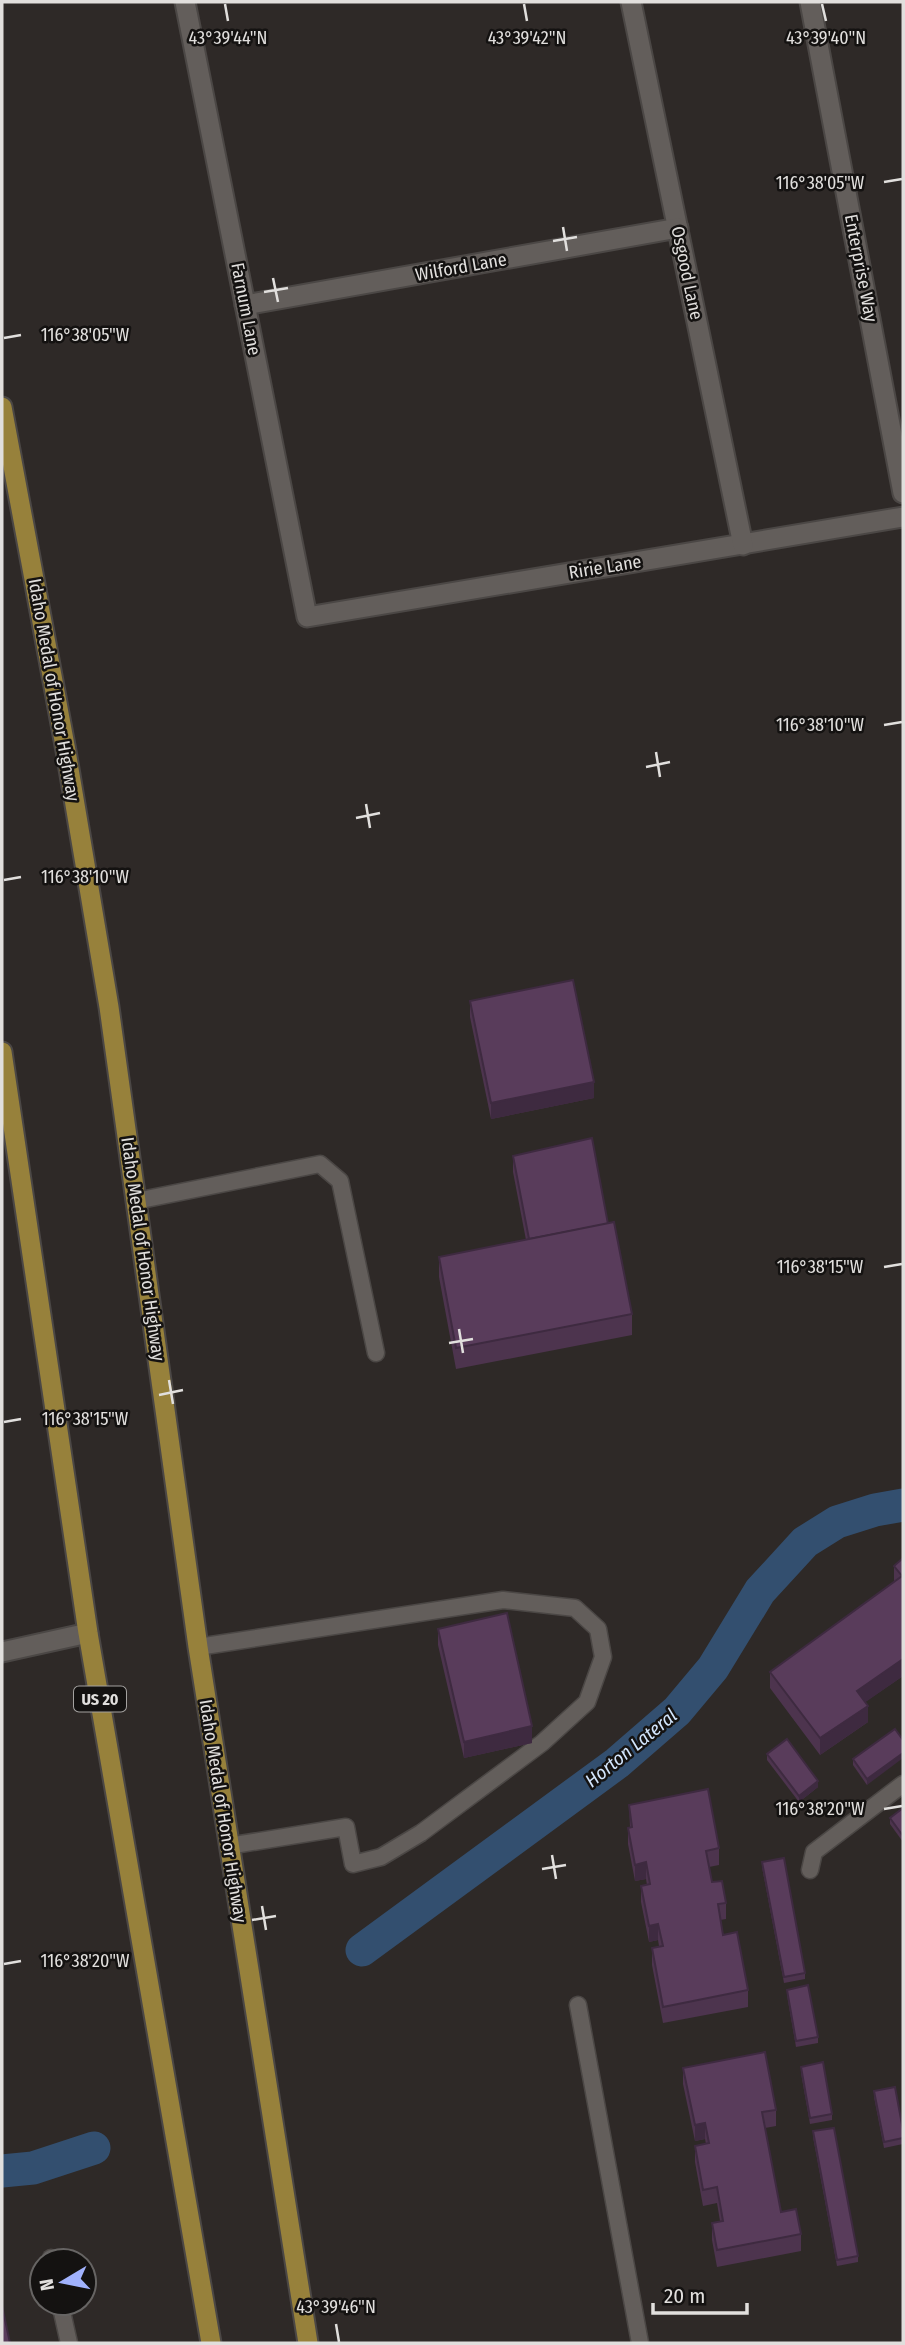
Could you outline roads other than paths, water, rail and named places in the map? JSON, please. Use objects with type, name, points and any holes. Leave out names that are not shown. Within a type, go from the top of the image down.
[{"type":"main road","name":"Idaho Medal of Honor Highway","points":[[2,407],[66,751],[109,1007],[198,1647],[308,2343]]},
{"type":"main road","name":"US 20","points":[[2,1052],[88,1633],[211,2343]]},
{"type":"street","name":"Farnum Lane","points":[[185,2],[307,617]]},
{"type":"street","name":"Osgood Lane","points":[[631,2],[743,544]]},
{"type":"street","name":"Enterprise Way","points":[[810,2],[903,493]]},
{"type":"street","name":"Wilford Lane","points":[[245,305],[678,228]]},
{"type":"street","name":"Ririe Lane","points":[[307,617],[903,517]]},
{"type":"street","points":[[2,1652],[88,1633]]},
{"type":"lane","points":[[136,1201],[320,1164],[340,1181],[376,1353]]},
{"type":"lane","points":[[198,1647],[503,1600],[575,1608],[598,1629],[603,1657],[586,1702],[542,1743],[461,1804],[381,1857],[353,1864],[346,1826],[228,1846]]},
{"type":"lane","points":[[810,1870],[814,1852],[903,1784]]},
{"type":"lane","points":[[578,2004],[640,2343]]},
{"type":"lane","points":[[63,2317],[69,2343]]},
{"type":"waterway","name":"Horton Lateral","points":[[362,1950],[617,1763],[677,1711],[713,1668],[760,1591],[805,1542],[837,1522],[875,1510],[903,1505]]},
{"type":"waterway","name":"Horton Lateral","points":[[2,2171],[33,2168],[94,2148]]}]
